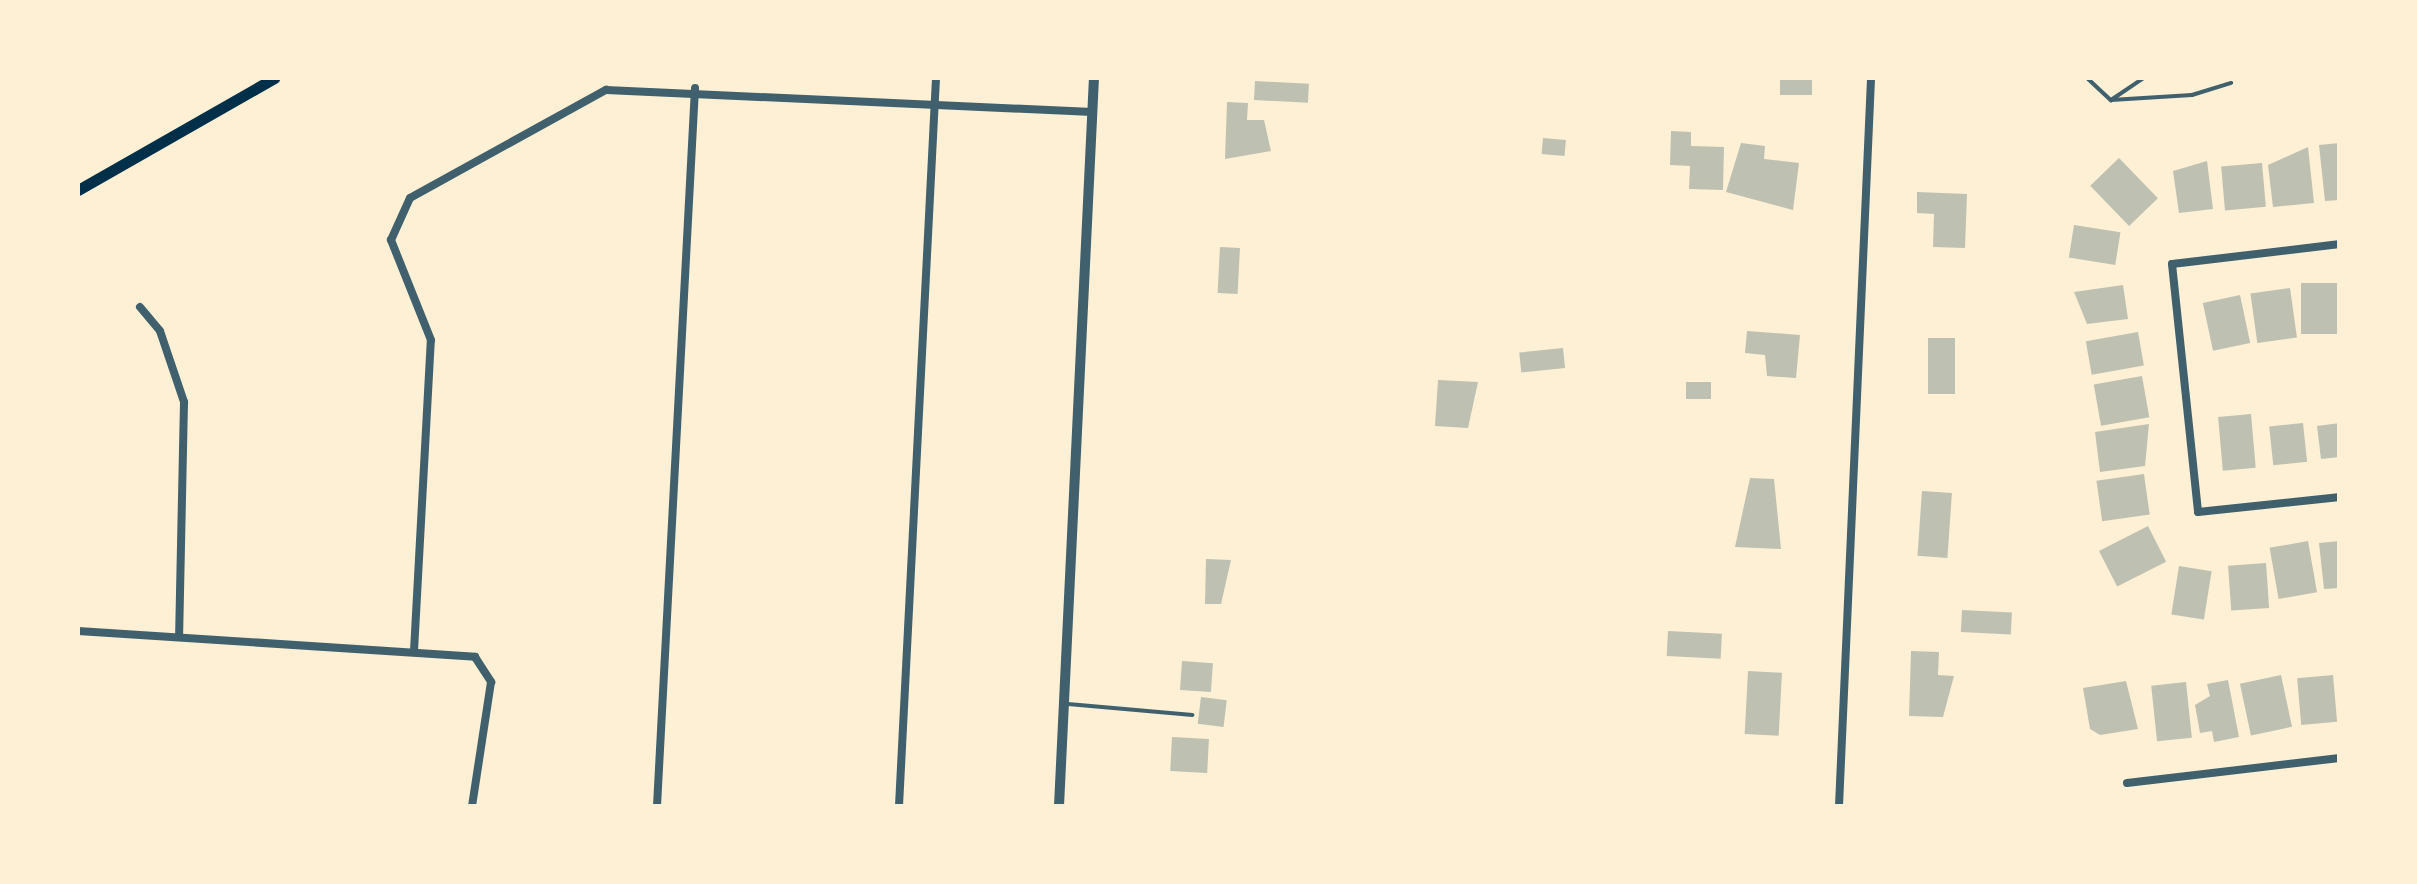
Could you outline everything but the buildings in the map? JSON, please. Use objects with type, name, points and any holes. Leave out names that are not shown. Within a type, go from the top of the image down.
[{"type":"main road","points":[[78,190],[274,78]]},
{"type":"street","points":[[899,806],[936,78]]},
{"type":"street","points":[[1058,806],[1094,78]]},
{"type":"street","points":[[1840,806],[1871,78]]},
{"type":"street","points":[[657,806],[695,88]]},
{"type":"street","points":[[414,651],[431,340],[392,240],[398,210],[580,98],[695,88],[1093,112]]},
{"type":"street","points":[[2340,244],[2172,264],[2198,512],[2340,497]]},
{"type":"street","points":[[140,307],[160,331],[184,402],[179,634]]},
{"type":"street","points":[[78,630],[465,654],[488,671],[472,806]]},
{"type":"street","points":[[2126,782],[2340,758]]},
{"type":"lane","points":[[2087,78],[2111,100],[2192,96],[2231,83],[2279,78]]},
{"type":"lane","points":[[2111,100],[2144,78]]},
{"type":"lane","points":[[2219,78],[2231,83]]},
{"type":"lane","points":[[1064,704],[1193,716]]}]
